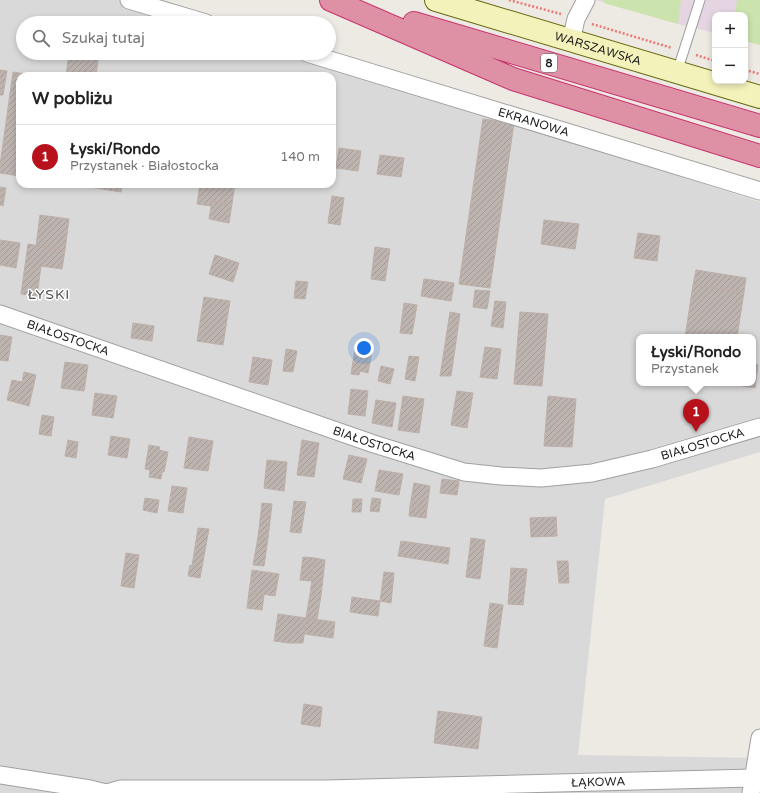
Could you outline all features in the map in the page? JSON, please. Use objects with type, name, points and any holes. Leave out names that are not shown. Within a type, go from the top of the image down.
[{"type":"highway","name":"8","points":[[331,0],[513,79],[760,156]]},
{"type":"highway","name":"8","points":[[337,0],[760,126]]},
{"type":"street","points":[[129,0],[183,16]]},
{"type":"street","name":"WARSZAWSKA","points":[[436,0],[760,97]]},
{"type":"street","points":[[571,41],[576,19],[586,0]]},
{"type":"street","name":"EKRANOWA","points":[[329,60],[760,191]]},
{"type":"street","name":"BIAŁOSTOCKA","points":[[0,314],[374,444],[464,472],[541,478],[592,473],[652,459],[760,428]]},
{"type":"street","points":[[752,785],[760,738]]},
{"type":"street","name":"ŁĄKOWA","points":[[0,775],[106,793],[121,789],[326,789],[752,785]]},
{"type":"lane","points":[[574,0],[576,19]]},
{"type":"lane","points":[[678,72],[700,0]]},
{"type":"path","points":[[509,0],[712,60]]},
{"type":"path","points":[[748,71],[760,74]]},
{"type":"shaded area","points":[[0,0],[129,0],[179,16],[16,16],[16,60],[317,60],[760,202],[760,452],[605,499],[578,755],[760,758],[760,793],[0,793]]},
{"type":"shaded area","points":[[595,0],[760,0],[760,45],[748,42],[748,12],[712,12],[712,32]]},
{"type":"green space","points":[[604,0],[681,0],[678,24],[604,3]]},
{"type":"green space","points":[[737,0],[760,0],[760,45],[748,42],[748,12],[735,12]]},
{"type":"building","points":[[68,60],[98,60],[97,72],[67,72]]},
{"type":"building","points":[[0,70],[7,71],[3,95],[0,95]]},
{"type":"building","points":[[13,72],[16,72],[16,175],[0,173]]},
{"type":"building","points":[[483,119],[514,123],[490,288],[459,284]]},
{"type":"building","points":[[339,148],[361,151],[358,171],[336,168]]},
{"type":"building","points":[[380,155],[404,158],[401,177],[377,174]]},
{"type":"building","points":[[0,187],[6,188],[3,206],[0,205]]},
{"type":"building","points":[[96,188],[122,188],[121,192]]},
{"type":"building","points":[[199,188],[234,188],[232,204],[212,201],[211,206],[197,204]]},
{"type":"building","points":[[332,196],[344,198],[340,225],[328,223]]},
{"type":"building","points":[[212,201],[232,204],[229,223],[209,219]]},
{"type":"building","points":[[40,215],[69,219],[65,250],[36,246]]},
{"type":"building","points":[[544,220],[579,224],[575,249],[541,244]]},
{"type":"building","points":[[638,233],[660,236],[657,261],[634,258]]},
{"type":"building","points":[[0,240],[20,243],[16,268],[0,265]]},
{"type":"building","points":[[28,244],[65,250],[62,269],[41,266],[37,296],[21,294]]},
{"type":"building","points":[[375,247],[390,249],[385,281],[371,279]]},
{"type":"building","points":[[215,255],[239,263],[233,282],[209,274]]},
{"type":"building","points":[[696,270],[746,278],[744,292],[693,285]]},
{"type":"building","points":[[424,279],[454,283],[451,301],[421,296]]},
{"type":"building","points":[[296,281],[308,282],[305,299],[294,298]]},
{"type":"building","points":[[693,285],[744,292],[737,334],[685,334]]},
{"type":"building","points":[[475,290],[490,291],[487,309],[473,307]]},
{"type":"building","points":[[204,297],[230,301],[223,345],[197,341]]},
{"type":"building","points":[[495,301],[506,302],[503,328],[491,326]]},
{"type":"building","points":[[404,303],[417,305],[412,334],[400,333]]},
{"type":"building","points":[[450,312],[460,314],[451,376],[440,376]]},
{"type":"building","points":[[520,312],[548,314],[542,386],[514,384]]},
{"type":"building","points":[[133,323],[154,326],[152,341],[131,338]]},
{"type":"building","points":[[0,335],[12,337],[8,361],[0,360]]},
{"type":"building","points":[[356,343],[373,346],[368,373],[360,371],[359,375],[351,374]]},
{"type":"building","points":[[485,347],[501,349],[497,379],[480,377]]},
{"type":"building","points":[[286,349],[297,351],[293,372],[283,371]]},
{"type":"building","points":[[409,356],[419,357],[415,381],[405,379]]},
{"type":"building","points":[[253,357],[272,360],[268,385],[249,382]]},
{"type":"building","points":[[65,362],[88,365],[84,391],[61,388]]},
{"type":"building","points":[[756,365],[758,365],[756,380]]},
{"type":"building","points":[[381,366],[394,369],[390,384],[378,381]]},
{"type":"building","points":[[24,372],[36,375],[29,406],[7,400],[12,380],[22,382]]},
{"type":"building","points":[[743,386],[755,386],[755,388]]},
{"type":"building","points":[[351,389],[368,391],[365,416],[348,414]]},
{"type":"building","points":[[457,391],[473,393],[467,428],[451,425]]},
{"type":"building","points":[[95,393],[117,396],[113,418],[92,415]]},
{"type":"building","points":[[403,396],[424,399],[419,433],[398,430]]},
{"type":"building","points":[[548,396],[576,399],[572,447],[544,446]]},
{"type":"building","points":[[376,400],[396,403],[392,427],[372,423]]},
{"type":"building","points":[[42,415],[54,417],[51,436],[39,434]]},
{"type":"building","points":[[111,436],[130,439],[127,458],[108,455]]},
{"type":"building","points":[[189,437],[213,441],[208,471],[184,468]]},
{"type":"building","points":[[68,440],[78,442],[76,458],[65,456]]},
{"type":"building","points":[[302,440],[319,443],[314,477],[297,475]]},
{"type":"building","points":[[149,445],[160,447],[159,450],[168,452],[161,479],[149,477],[150,470],[145,469]]},
{"type":"building","points":[[349,455],[367,459],[361,483],[343,479]]},
{"type":"building","points":[[267,460],[287,462],[284,491],[264,488]]},
{"type":"building","points":[[379,470],[403,474],[399,495],[375,491]]},
{"type":"building","points":[[442,479],[459,481],[457,495],[440,493]]},
{"type":"building","points":[[414,483],[430,486],[427,509],[410,506]]},
{"type":"building","points":[[172,486],[187,488],[183,513],[168,511]]},
{"type":"building","points":[[145,498],[159,500],[157,513],[143,510]]},
{"type":"building","points":[[372,498],[381,499],[379,512],[370,511]]},
{"type":"building","points":[[353,499],[362,499],[361,512],[352,512]]},
{"type":"building","points":[[294,501],[306,502],[301,533],[290,532]]},
{"type":"building","points":[[262,503],[272,504],[268,538],[258,537]]},
{"type":"building","points":[[410,506],[427,509],[426,518],[409,516]]},
{"type":"building","points":[[556,517],[557,536],[531,537],[530,518]]},
{"type":"building","points":[[198,528],[209,529],[200,578],[188,576],[190,565],[192,566]]},
{"type":"building","points":[[258,537],[268,538],[264,566],[253,565]]},
{"type":"building","points":[[471,538],[485,540],[480,579],[466,577]]},
{"type":"building","points":[[401,541],[450,548],[448,564],[398,556]]},
{"type":"building","points":[[126,553],[139,555],[134,588],[121,586]]},
{"type":"building","points":[[303,557],[315,558],[311,581],[300,580]]},
{"type":"building","points":[[315,558],[325,560],[321,596],[310,594]]},
{"type":"building","points":[[557,561],[568,561],[569,583],[559,583]]},
{"type":"building","points":[[511,568],[527,569],[523,605],[508,604]]},
{"type":"building","points":[[252,570],[279,574],[275,596],[249,592]]},
{"type":"building","points":[[384,572],[394,573],[391,603],[380,601]]},
{"type":"building","points":[[249,592],[264,595],[262,610],[247,608]]},
{"type":"building","points":[[310,594],[321,596],[317,619],[306,618]]},
{"type":"building","points":[[352,597],[380,601],[378,616],[350,612]]},
{"type":"building","points":[[490,603],[503,605],[497,648],[484,646]]},
{"type":"building","points":[[278,614],[306,618],[303,643],[274,641]]},
{"type":"building","points":[[306,618],[335,622],[333,638],[304,634]]},
{"type":"building","points":[[304,704],[322,707],[320,727],[301,724]]},
{"type":"building","points":[[438,711],[482,717],[478,749],[434,743]]},
{"type":"place","name":"Łyski/Rondo","points":[[696,432]]},
{"type":"district","name":"ŁYSKI","points":[[49,294]]}]
